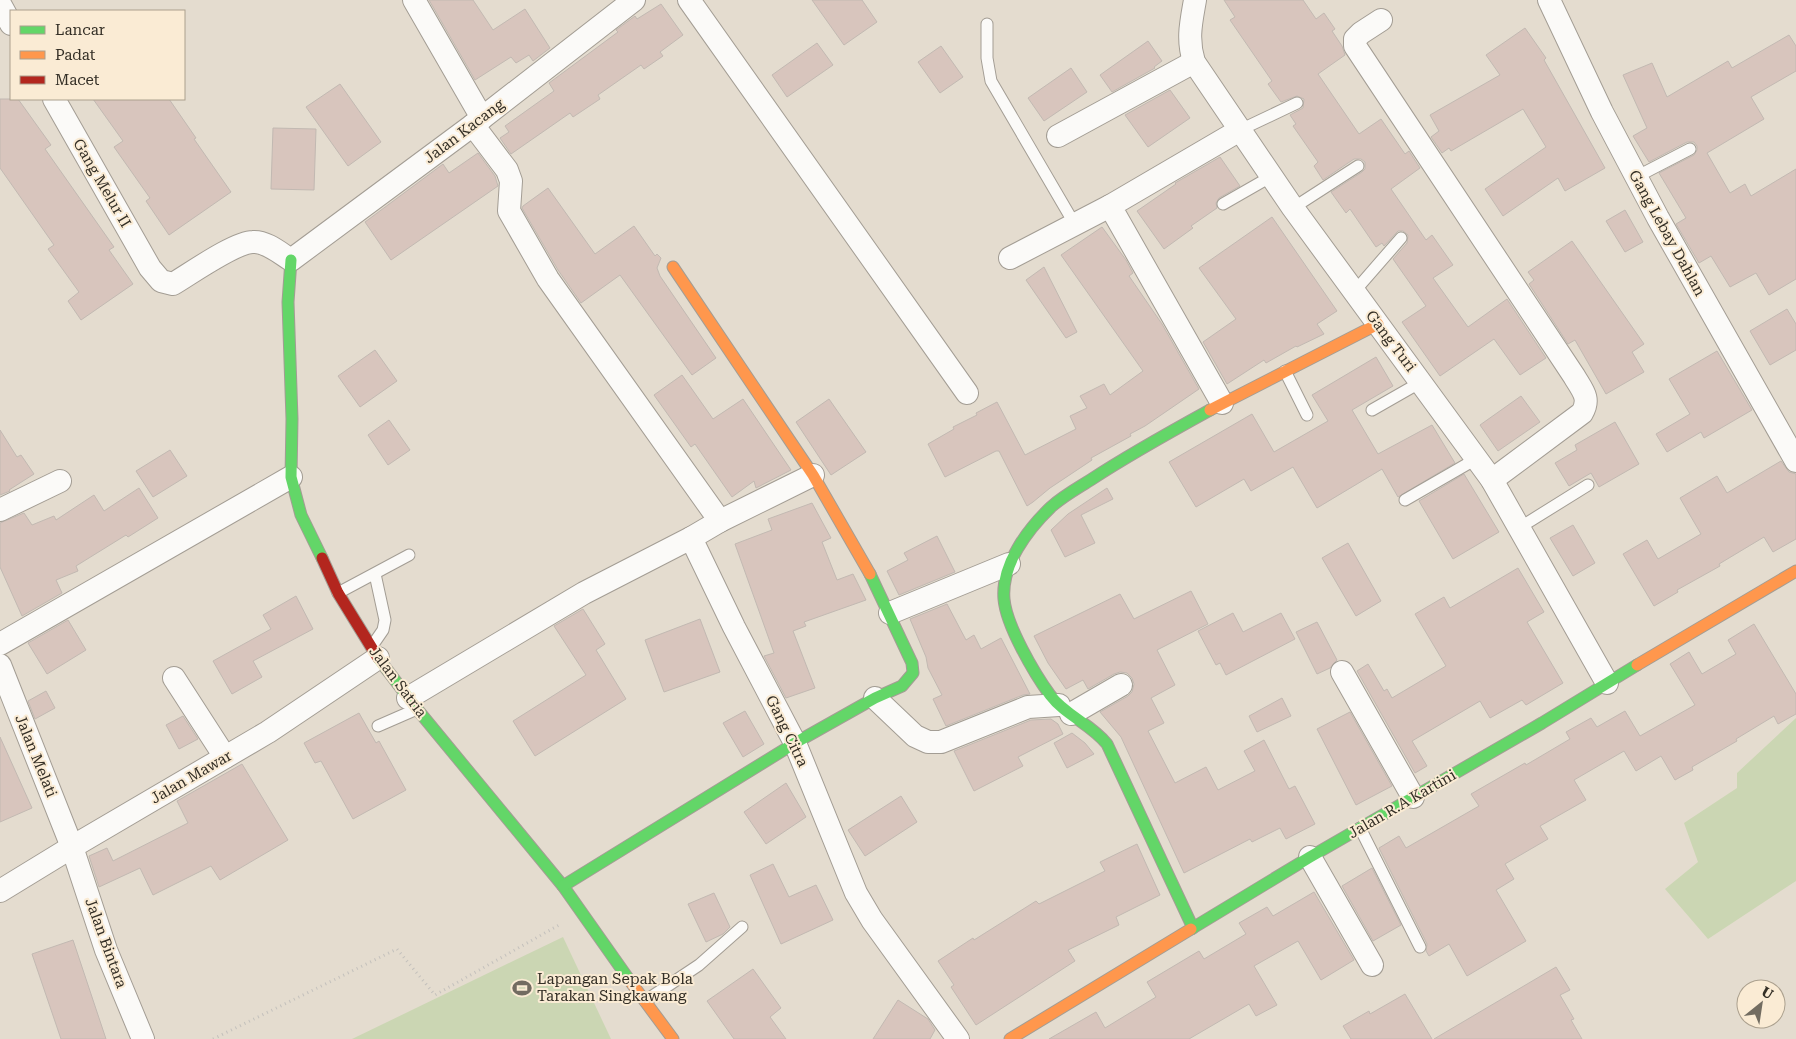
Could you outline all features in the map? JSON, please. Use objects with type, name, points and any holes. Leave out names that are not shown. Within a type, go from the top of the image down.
[{"type":"street","points":[[414,0],[477,121],[507,170],[511,181],[509,211],[548,279],[720,521]]},
{"type":"street","name":"Jalan Kacang","points":[[291,260],[477,121],[634,0]]},
{"type":"street","points":[[689,0],[966,393]]},
{"type":"street","name":"Gang Turi","points":[[1195,0],[1189,39],[1189,47],[1194,62],[1293,208],[1492,480],[1607,683]]},
{"type":"street","name":"Gang Lebay Dahlan","points":[[1549,0],[1602,112],[1636,177],[1796,461]]},
{"type":"street","points":[[0,4],[10,22]]},
{"type":"street","points":[[1381,20],[1355,39],[1355,46],[1574,376],[1585,396],[1586,401],[1582,413],[1492,480]]},
{"type":"street","points":[[1058,136],[1194,62]]},
{"type":"street","name":"Gang Melur II","points":[[55,100],[150,268],[161,281],[173,284],[240,244],[254,241],[268,245],[291,260]]},
{"type":"street","points":[[1010,258],[1074,223],[1110,206],[1240,130]]},
{"type":"street","points":[[1110,206],[1222,403]]},
{"type":"street","name":"Jalan Satria","points":[[291,260],[288,302],[292,418],[291,477],[301,516],[338,593],[374,653],[413,704],[563,886],[673,1039]]},
{"type":"street","points":[[563,886],[795,743],[876,698],[902,686],[913,673],[912,664],[890,613],[863,559],[813,475],[673,267]]},
{"type":"street","points":[[1194,928],[1107,744],[1100,734],[1087,723],[1049,696],[1040,682],[1006,614],[1003,588],[1009,564],[1031,529],[1052,506],[1123,459],[1222,403],[1378,324]]},
{"type":"street","points":[[413,704],[584,593],[720,521],[813,475]]},
{"type":"street","points":[[0,644],[291,477]]},
{"type":"street","points":[[0,510],[60,481]]},
{"type":"street","name":"Gang Citra","points":[[691,538],[730,619],[795,743],[856,893],[872,920],[958,1039]]},
{"type":"street","points":[[890,613],[951,586],[1009,564]]},
{"type":"street","name":"Jalan R.A Kartini","points":[[1018,1037],[1310,856],[1542,723],[1796,571]]},
{"type":"street","name":"Jalan Mawar","points":[[0,892],[72,847],[268,732],[374,653]]},
{"type":"street","name":"Jalan Melati","points":[[0,665],[72,847]]},
{"type":"street","points":[[1342,672],[1413,797]]},
{"type":"street","points":[[174,678],[225,757]]},
{"type":"street","points":[[876,698],[915,736],[928,742],[941,742],[1028,707],[1065,709],[1121,685]]},
{"type":"street","name":"Jalan Bintara","points":[[72,847],[106,950],[143,1039]]},
{"type":"street","points":[[1310,856],[1372,965]]},
{"type":"lane","points":[[987,24],[986,58],[991,81],[1074,223]]},
{"type":"lane","points":[[1240,130],[1297,103]]},
{"type":"lane","points":[[1636,177],[1690,149]]},
{"type":"lane","points":[[1293,208],[1358,166]]},
{"type":"lane","points":[[1223,204],[1272,176]]},
{"type":"lane","points":[[1354,292],[1401,238]]},
{"type":"lane","points":[[1285,371],[1307,415]]},
{"type":"lane","points":[[1372,410],[1421,382]]},
{"type":"lane","points":[[1405,500],[1476,459]]},
{"type":"lane","points":[[1519,528],[1588,485]]},
{"type":"lane","points":[[338,593],[409,555]]},
{"type":"lane","points":[[374,653],[386,620],[375,574]]},
{"type":"lane","points":[[378,726],[413,704]]},
{"type":"lane","points":[[1360,828],[1420,947]]},
{"type":"lane","points":[[645,1002],[698,965],[742,927]]},
{"type":"path","points":[[213,1039],[397,949],[435,995],[581,913]]},
{"type":"green space","points":[[1796,718],[1796,881],[1708,939],[1665,889],[1698,862],[1684,823],[1737,788],[1737,773]]},
{"type":"green space","name":"Lapangan Sepak Bola Tarakan Singkawang","points":[[563,937],[611,1039],[352,1039]]},
{"type":"building","points":[[429,0],[473,0],[493,30],[525,9],[550,48],[533,61],[529,55],[516,63],[511,57],[475,80]]},
{"type":"building","points":[[812,0],[862,0],[877,22],[844,45]]},
{"type":"building","points":[[1224,0],[1303,0],[1316,19],[1324,13],[1335,29],[1332,31],[1342,46],[1345,55],[1318,74],[1359,134],[1381,119],[1405,154],[1409,151],[1420,168],[1391,189],[1426,240],[1432,235],[1453,265],[1433,278],[1468,327],[1507,299],[1546,358],[1520,375],[1494,339],[1440,376],[1402,322],[1426,306],[1393,259],[1407,243],[1408,235],[1403,231],[1398,231],[1384,246],[1382,243],[1376,247],[1350,209],[1346,213],[1331,192],[1362,172],[1365,169],[1365,162],[1361,159],[1354,159],[1323,180],[1314,166],[1318,162],[1293,126],[1296,124],[1290,115],[1303,108],[1304,99],[1297,96],[1281,102],[1268,84],[1272,81],[1230,20],[1235,17]]},
{"type":"building","points":[[661,4],[683,35],[660,52],[663,56],[644,69],[641,65],[598,95],[600,99],[573,117],[570,113],[511,154],[500,138],[509,132],[505,126],[554,91],[549,83],[618,32],[616,30],[635,16],[637,19]]},
{"type":"building","points":[[1525,28],[1546,58],[1544,60],[1605,168],[1565,191],[1558,178],[1503,216],[1485,189],[1546,147],[1523,109],[1451,151],[1449,148],[1442,153],[1431,137],[1439,131],[1430,115],[1500,75],[1486,55]]},
{"type":"building","points":[[1789,35],[1796,46],[1796,71],[1751,97],[1764,119],[1707,153],[1730,193],[1745,184],[1751,196],[1796,169],[1796,279],[1769,295],[1756,273],[1730,287],[1711,256],[1699,263],[1676,224],[1686,218],[1659,173],[1694,155],[1697,146],[1694,142],[1687,142],[1649,162],[1633,136],[1647,128],[1623,75],[1652,63],[1667,97],[1728,61],[1732,68]]},
{"type":"building","points":[[1148,41],[1162,61],[1155,68],[1112,92],[1100,75]]},
{"type":"building","points":[[817,43],[833,65],[787,97],[772,75]]},
{"type":"building","points":[[941,46],[963,77],[940,93],[918,62]]},
{"type":"building","points":[[1071,68],[1087,92],[1044,121],[1028,98]]},
{"type":"building","points":[[340,84],[381,142],[348,166],[306,107]]},
{"type":"building","points":[[1170,90],[1190,118],[1148,147],[1125,115]]},
{"type":"building","points":[[0,99],[19,100],[51,145],[45,149],[114,247],[109,250],[133,284],[81,320],[68,301],[79,292],[48,249],[54,245],[0,168]]},
{"type":"building","points":[[94,100],[170,100],[231,192],[169,235],[146,201],[150,198],[114,147],[123,141]]},
{"type":"building","points":[[273,128],[316,129],[314,190],[271,189]]},
{"type":"building","points":[[478,153],[495,176],[498,186],[391,260],[365,222],[443,164],[449,173]]},
{"type":"building","points":[[1220,157],[1240,186],[1219,198],[1216,203],[1217,208],[1191,226],[1193,228],[1164,249],[1137,211],[1175,183]]},
{"type":"building","points":[[548,188],[595,254],[634,226],[655,256],[657,254],[661,258],[657,268],[660,276],[716,358],[692,375],[620,275],[581,303],[558,270],[522,208]]},
{"type":"building","points":[[1625,210],[1643,242],[1625,252],[1606,221]]},
{"type":"building","points":[[1272,217],[1337,311],[1317,324],[1324,334],[1296,346],[1266,363],[1264,360],[1227,384],[1203,342],[1236,319],[1199,268]]},
{"type":"building","points":[[1102,227],[1126,260],[1133,273],[1129,276],[1162,324],[1199,389],[1130,434],[1131,436],[1091,458],[1092,460],[1027,506],[999,451],[945,477],[928,444],[954,429],[953,427],[977,415],[976,413],[997,402],[1025,455],[1076,429],[1070,416],[1087,408],[1080,396],[1104,384],[1110,395],[1143,371],[1061,255]]},
{"type":"building","points":[[1572,241],[1644,344],[1632,352],[1644,372],[1606,394],[1575,340],[1568,344],[1529,284],[1534,280],[1528,272]]},
{"type":"building","points":[[1044,267],[1077,332],[1066,338],[1026,280]]},
{"type":"building","points":[[1787,309],[1796,324],[1796,350],[1770,365],[1750,331]]},
{"type":"building","points":[[375,350],[397,381],[360,407],[338,376]]},
{"type":"building","points":[[1717,351],[1752,410],[1704,438],[1701,432],[1667,452],[1656,434],[1690,414],[1669,379]]},
{"type":"building","points":[[1376,357],[1393,386],[1352,410],[1378,454],[1432,425],[1455,463],[1398,497],[1382,469],[1317,508],[1293,467],[1251,491],[1244,479],[1196,507],[1169,462],[1252,414],[1274,452],[1328,421],[1312,395]]},
{"type":"building","points":[[682,375],[713,419],[743,399],[791,470],[756,488],[754,481],[732,497],[695,444],[691,447],[654,395]]},
{"type":"building","points":[[1521,396],[1540,422],[1498,451],[1480,425]]},
{"type":"building","points":[[829,399],[866,452],[831,475],[796,422]]},
{"type":"building","points":[[389,420],[410,450],[388,465],[368,435]]},
{"type":"building","points":[[1615,422],[1639,464],[1599,487],[1591,473],[1569,486],[1555,463],[1577,450],[1575,445]]},
{"type":"building","points":[[0,430],[17,457],[21,455],[34,474],[10,491],[0,495]]},
{"type":"building","points":[[170,450],[187,476],[153,497],[136,471]]},
{"type":"building","points":[[1781,461],[1789,472],[1796,474],[1796,539],[1773,552],[1764,537],[1654,606],[1623,554],[1647,540],[1658,559],[1701,534],[1680,498],[1717,476],[1727,493]]},
{"type":"building","points":[[1464,474],[1499,532],[1453,559],[1419,501]]},
{"type":"building","points":[[139,488],[158,518],[76,566],[78,571],[56,580],[62,593],[22,616],[0,567],[0,523],[24,513],[32,525],[54,516],[56,520],[94,495],[104,511]]},
{"type":"building","points":[[1107,488],[1113,499],[1081,515],[1095,543],[1065,557],[1051,530],[1068,514]]},
{"type":"building","points":[[812,503],[831,538],[822,542],[837,580],[853,574],[866,600],[804,622],[806,626],[793,631],[815,688],[786,698],[764,656],[774,653],[735,544],[772,530],[768,519]]},
{"type":"building","points":[[1573,525],[1595,563],[1573,576],[1550,538]]},
{"type":"building","points":[[937,536],[955,572],[899,595],[887,571],[908,560],[904,553]]},
{"type":"building","points":[[1348,543],[1381,601],[1356,616],[1322,558]]},
{"type":"building","points":[[1518,568],[1544,612],[1527,622],[1563,683],[1526,705],[1522,700],[1490,718],[1480,701],[1412,741],[1427,766],[1415,773],[1357,671],[1368,664],[1384,691],[1387,689],[1392,698],[1446,666],[1415,614],[1444,597],[1450,608]]},
{"type":"building","points":[[1191,591],[1208,624],[1157,650],[1175,685],[1151,698],[1164,723],[1148,731],[1175,783],[1206,767],[1218,790],[1255,771],[1244,751],[1264,740],[1289,789],[1295,786],[1315,824],[1286,839],[1280,828],[1252,842],[1250,839],[1184,873],[1121,737],[1100,712],[1132,692],[1134,684],[1132,678],[1127,673],[1120,672],[1088,689],[1083,680],[1066,689],[1048,663],[1034,636],[1120,594],[1134,619]]},
{"type":"building","points":[[296,596],[313,629],[253,661],[262,677],[232,694],[213,661],[271,629],[263,615]]},
{"type":"building","points":[[947,604],[966,640],[974,635],[981,649],[1001,638],[1030,694],[1023,695],[946,726],[933,699],[942,695],[928,668],[926,657],[910,619]]},
{"type":"building","points":[[583,609],[605,644],[596,650],[626,699],[535,756],[513,721],[586,675],[554,626]]},
{"type":"building","points":[[1233,613],[1243,632],[1281,613],[1295,639],[1226,675],[1220,663],[1216,665],[1198,631]]},
{"type":"building","points":[[700,619],[720,672],[664,692],[645,640]]},
{"type":"building","points":[[68,620],[86,650],[47,674],[28,643]]},
{"type":"building","points":[[1317,622],[1337,660],[1330,668],[1317,674],[1296,632]]},
{"type":"building","points":[[1754,624],[1796,694],[1796,714],[1778,724],[1774,716],[1736,739],[1737,741],[1692,767],[1693,770],[1675,780],[1661,756],[1636,771],[1624,751],[1574,780],[1586,800],[1540,826],[1548,839],[1505,864],[1514,879],[1496,890],[1526,941],[1467,976],[1449,944],[1429,956],[1426,951],[1427,944],[1379,848],[1399,836],[1406,848],[1479,806],[1471,794],[1570,739],[1566,732],[1591,718],[1597,727],[1625,711],[1640,736],[1695,705],[1670,664],[1689,652],[1702,674],[1736,654],[1728,640]]},
{"type":"building","points":[[46,691],[55,708],[35,719],[28,701]]},
{"type":"building","points":[[1282,698],[1291,716],[1257,732],[1249,716]]},
{"type":"building","points":[[745,711],[764,744],[743,757],[723,723]]},
{"type":"building","points":[[1350,712],[1392,786],[1356,805],[1317,729]]},
{"type":"building","points":[[359,713],[376,743],[379,741],[406,790],[353,819],[321,761],[315,763],[304,743]]},
{"type":"building","points":[[183,716],[198,739],[179,749],[166,725]]},
{"type":"building","points":[[1051,719],[1058,724],[1063,734],[1018,757],[1023,766],[974,791],[954,751],[1031,720]]},
{"type":"building","points":[[1072,733],[1085,743],[1094,754],[1067,768],[1054,743]]},
{"type":"building","points":[[0,737],[32,808],[0,822]]},
{"type":"building","points":[[242,764],[288,840],[220,880],[211,866],[153,895],[140,868],[99,887],[89,856],[107,848],[113,861],[188,823],[177,801]]},
{"type":"building","points":[[786,783],[806,817],[766,844],[744,812]]},
{"type":"building","points":[[901,796],[917,822],[865,856],[848,830]]},
{"type":"building","points":[[1137,844],[1160,895],[1116,917],[1119,925],[1068,950],[1075,961],[976,1025],[951,987],[954,985],[938,961],[1036,901],[1039,904],[1105,871],[1100,862]]},
{"type":"building","points":[[773,864],[789,897],[816,885],[833,920],[781,944],[750,875]]},
{"type":"building","points":[[1372,868],[1401,925],[1373,941],[1342,886]]},
{"type":"building","points":[[1314,892],[1354,960],[1321,980],[1298,941],[1254,966],[1277,1005],[1256,1016],[1249,1004],[1189,1039],[1049,1039],[1096,1012],[1105,1028],[1156,997],[1147,982],[1199,951],[1204,959],[1246,934],[1239,923],[1267,907],[1273,916]]},
{"type":"building","points":[[714,893],[730,927],[723,934],[706,942],[688,904]]},
{"type":"building","points":[[73,940],[106,1039],[61,1039],[32,954]]},
{"type":"building","points":[[1556,967],[1570,990],[1560,995],[1574,1019],[1571,1020],[1582,1039],[1434,1039]]},
{"type":"building","points":[[753,969],[781,1008],[770,1017],[786,1039],[734,1039],[707,1001]]},
{"type":"building","points":[[1405,994],[1432,1039],[1351,1039],[1343,1026],[1369,1011],[1370,1014]]},
{"type":"building","points":[[898,1000],[928,1019],[935,1030],[930,1039],[873,1039]]},
{"type":"traffic: fast","points":[[291,260],[288,302],[292,419],[291,477],[301,515],[322,558]]},
{"type":"traffic: fast","points":[[1193,928],[1107,744],[1101,737],[1056,702],[1029,662],[1015,635],[1006,610],[1004,586],[1011,561],[1017,549],[1033,526],[1056,503],[1121,461],[1210,410]]},
{"type":"traffic: fast","points":[[563,886],[795,743],[875,698],[902,686],[913,673],[912,663],[870,574]]},
{"type":"traffic: fast","points":[[378,658],[417,709],[563,886],[630,981]]},
{"type":"traffic: fast","points":[[1191,929],[1310,857],[1542,723],[1637,665]]},
{"type":"traffic: slow","points":[[673,267],[813,475],[870,574]]},
{"type":"traffic: slow","points":[[1210,410],[1378,324]]},
{"type":"traffic: slow","points":[[1637,665],[1796,571]]},
{"type":"traffic: slow","points":[[1010,1039],[1191,929]]},
{"type":"traffic: slow","points":[[630,981],[673,1039]]},
{"type":"traffic: jam","points":[[322,558],[338,593],[378,658]]},
{"type":"place","name":"Lapangan Sepak Bola Tarakan Singkawang","points":[[522,988]]}]
